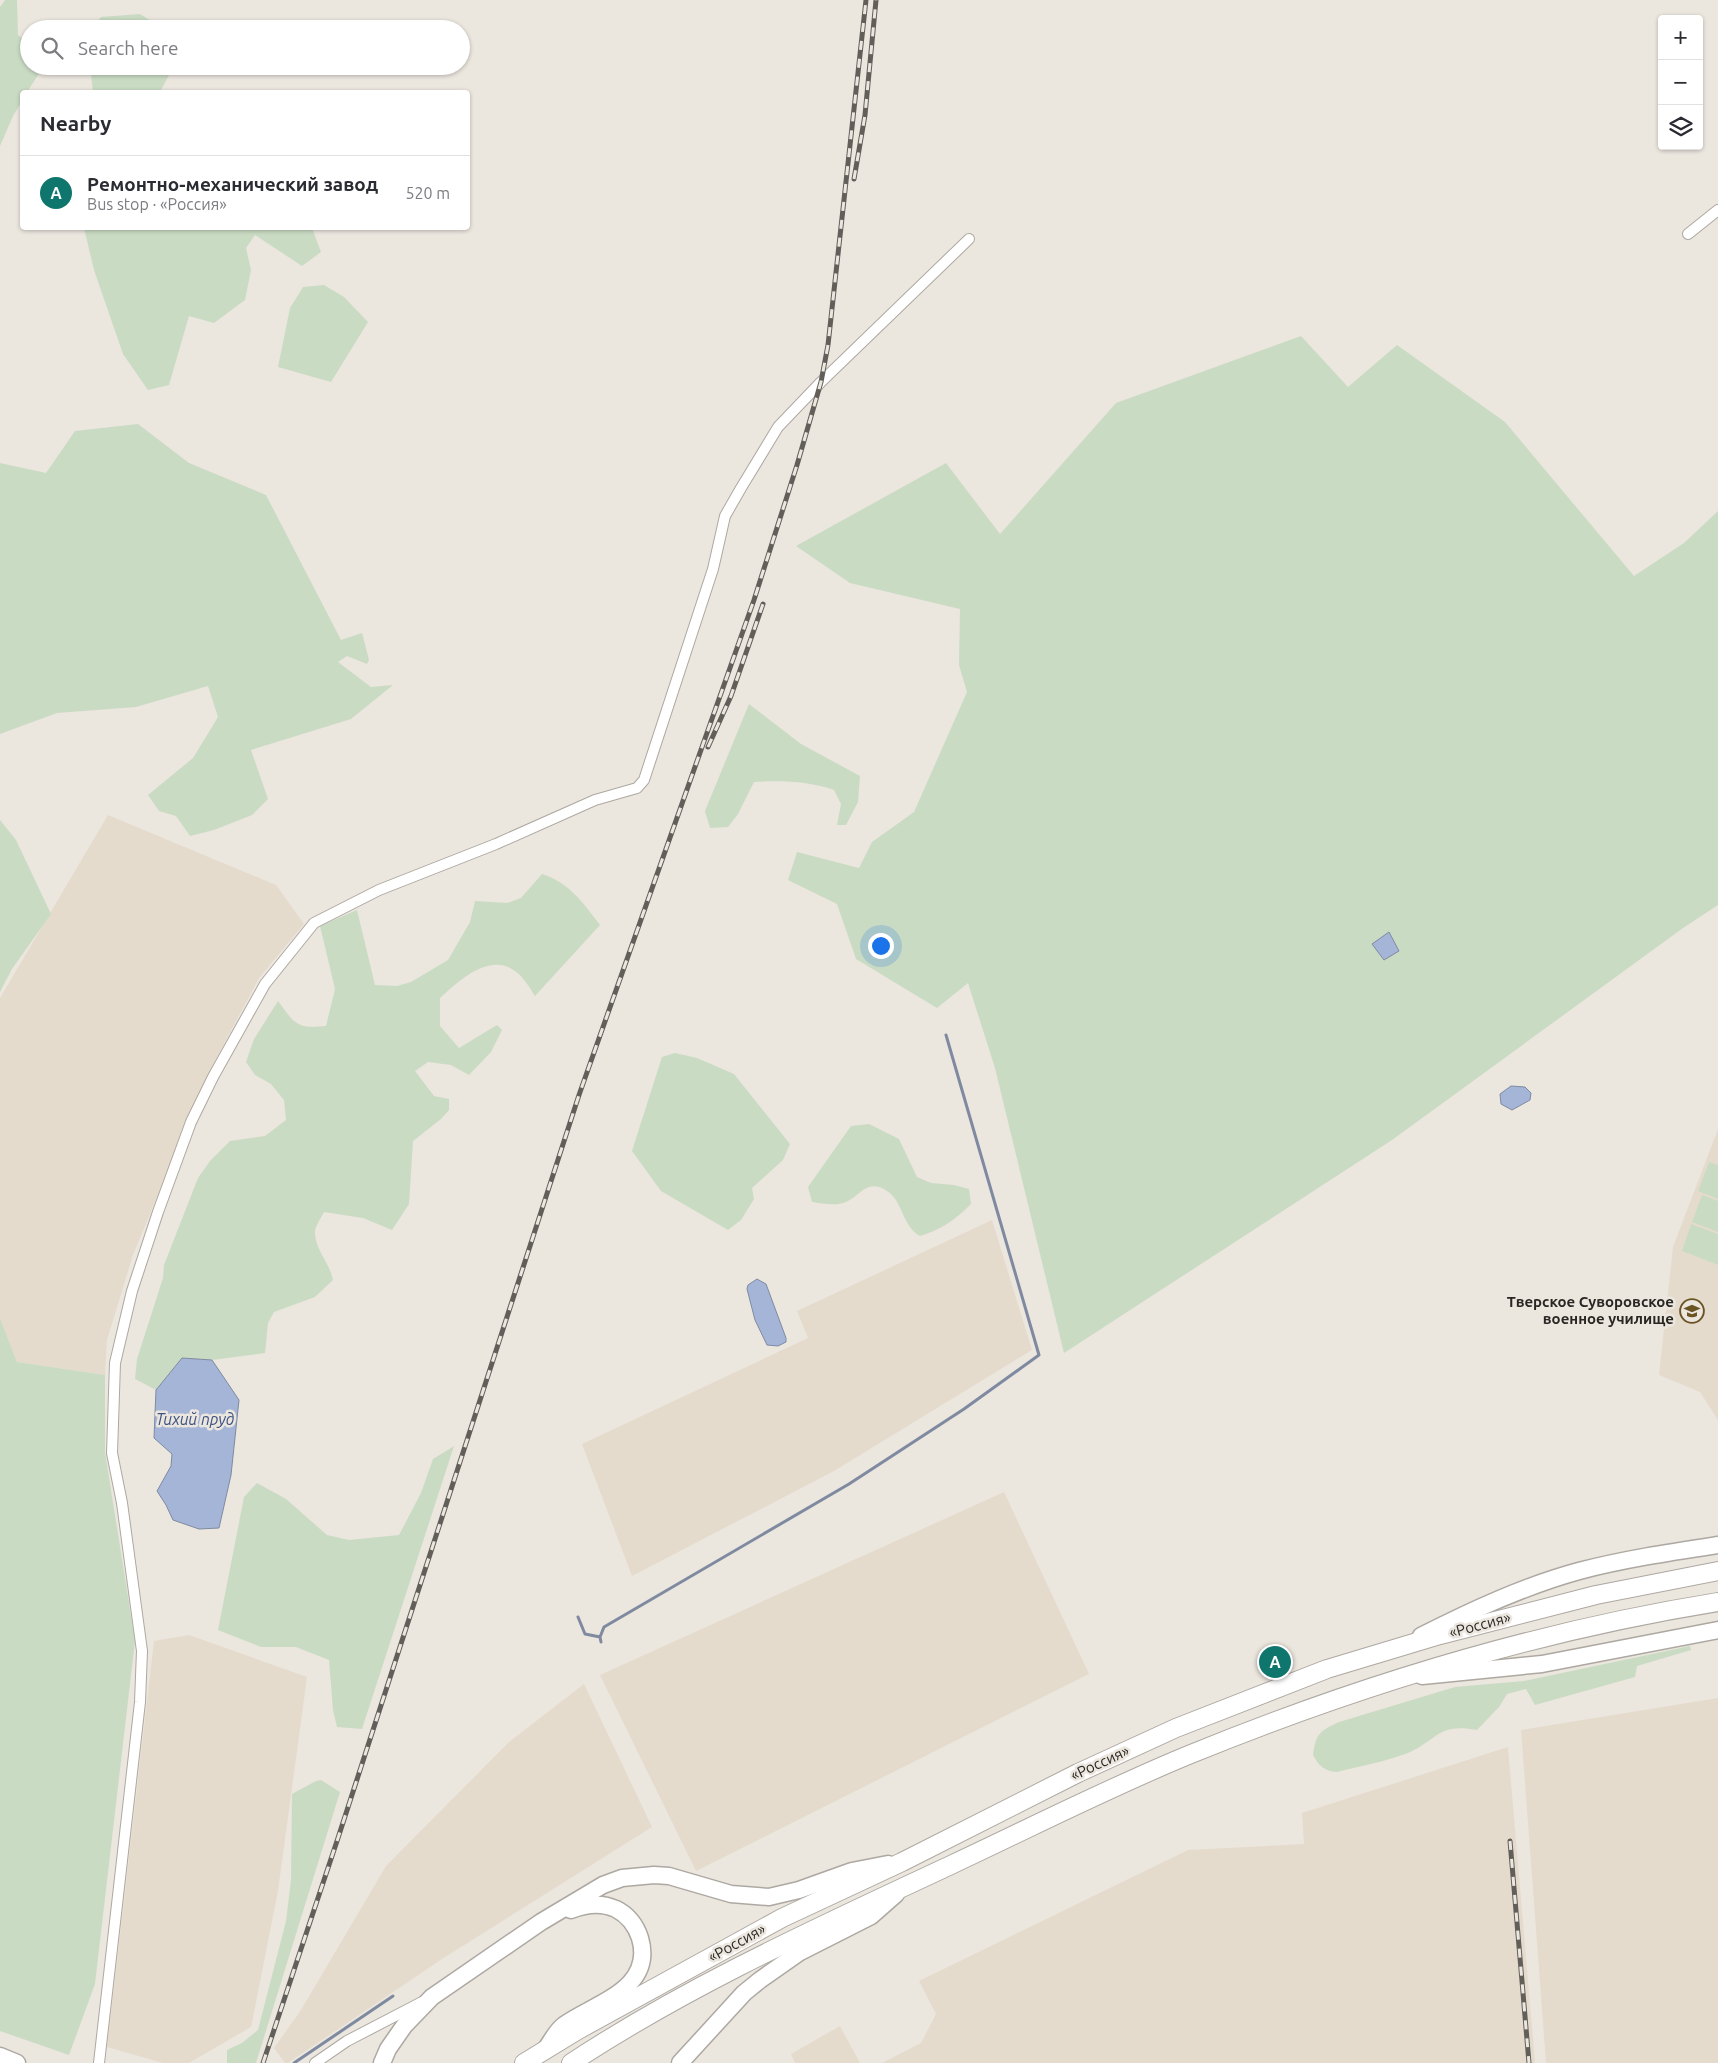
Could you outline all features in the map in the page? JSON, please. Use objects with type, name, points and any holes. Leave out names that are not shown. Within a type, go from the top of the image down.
[{"type":"highway","name":"«Россия»","points":[[524,2063],[652,1989],[782,1918],[902,1862],[1078,1773],[1176,1728],[1327,1670],[1474,1625],[1596,1595],[1718,1571]]},
{"type":"highway","name":"«Россия»","points":[[571,2063],[654,2013],[791,1940],[1188,1756],[1317,1706],[1453,1662],[1555,1636],[1718,1602]]},
{"type":"main road","points":[[1397,1648],[1490,1603],[1551,1580],[1606,1565],[1718,1545]]},
{"type":"main road","points":[[1406,1677],[1481,1672],[1542,1664],[1718,1630]]},
{"type":"main road","points":[[382,2063],[388,2049],[404,2026],[432,1996],[541,1922],[603,1885],[622,1878],[654,1875],[670,1876],[731,1894],[769,1897],[799,1890],[852,1871],[902,1862]]},
{"type":"main road","points":[[680,2063],[744,1993],[760,1980],[800,1952],[871,1916],[905,1886]]},
{"type":"main road","points":[[541,1922],[581,1906],[602,1905],[617,1910],[629,1919],[639,1934],[642,1948],[640,1967],[629,1985],[608,2000],[562,2026],[544,2050]]},
{"type":"main road","points":[[0,2056],[17,2063]]},
{"type":"street","points":[[1688,234],[1718,210]]},
{"type":"street","points":[[99,2063],[140,1702],[142,1651],[122,1504],[112,1453],[115,1363],[132,1291],[191,1122],[213,1077],[265,984],[314,923],[379,890],[496,844],[595,800],[637,788],[644,780],[713,569],[726,516],[741,488],[778,427],[821,382],[969,239]]},
{"type":"street","points":[[315,2063],[347,2041],[432,1996]]},
{"type":"shaded area","points":[[108,815],[276,885],[304,924],[259,978],[208,1074],[133,1255],[107,1340],[105,1375],[17,1362],[0,1318],[0,998]]},
{"type":"shaded area","name":"Тверское Суворовское военное училище","points":[[1718,1129],[1718,1420],[1700,1392],[1659,1375],[1673,1247]]},
{"type":"shaded area","points":[[992,1220],[1032,1350],[834,1471],[632,1576],[582,1444],[808,1338],[797,1311]]},
{"type":"shaded area","points":[[1004,1492],[1089,1674],[696,1871],[600,1675]]},
{"type":"shaded area","points":[[189,1635],[307,1677],[278,1891],[251,2027],[189,2063],[163,2063],[107,2047],[154,1641]]},
{"type":"shaded area","points":[[584,1684],[652,1827],[442,1959],[288,2063],[285,2063],[274,2048],[301,2010],[386,1866],[509,1742]]},
{"type":"shaded area","points":[[1718,1698],[1718,2063],[1546,2063],[1521,1730]]},
{"type":"shaded area","points":[[1508,1747],[1535,2063],[882,2063],[921,2043],[936,2014],[919,1981],[1188,1850],[1304,1844],[1302,1813]]},
{"type":"shaded area","points":[[840,2026],[860,2063],[795,2063],[791,2054]]},
{"type":"green space","points":[[5,0],[17,0],[18,35],[20,37],[20,75],[38,75],[28,90],[20,90],[20,104],[0,146],[0,7]]},
{"type":"green space","points":[[140,14],[150,20],[98,20],[101,17]]},
{"type":"green space","points":[[91,75],[169,75],[161,90],[93,90]]},
{"type":"green space","points":[[84,230],[313,230],[321,252],[302,266],[255,235],[246,248],[251,270],[245,300],[214,323],[189,316],[169,385],[148,390],[123,354],[94,270]]},
{"type":"green space","points":[[324,285],[344,297],[368,322],[331,382],[278,367],[290,308],[303,287]]},
{"type":"green space","points":[[1301,336],[1348,387],[1397,345],[1505,422],[1634,576],[1684,543],[1718,511],[1718,905],[1683,928],[1392,1140],[1064,1353],[995,1068],[968,983],[937,1008],[856,959],[837,904],[788,880],[797,852],[859,868],[872,842],[914,812],[967,692],[959,665],[960,609],[850,583],[796,546],[946,463],[1000,534],[1116,403]]},
{"type":"green space","points":[[138,424],[189,463],[266,495],[341,640],[362,633],[369,660],[367,664],[347,656],[338,662],[371,687],[393,685],[351,719],[251,750],[268,799],[252,815],[214,830],[190,836],[176,816],[159,811],[148,795],[193,758],[218,717],[208,686],[136,707],[57,713],[0,734],[0,463],[46,473],[75,431]]},
{"type":"green space","points":[[749,704],[801,744],[860,776],[858,802],[846,825],[837,825],[841,804],[834,790],[805,783],[774,781],[754,782],[738,814],[728,827],[710,828],[705,811]]},
{"type":"green space","points":[[0,820],[16,840],[51,914],[12,969],[0,992]]},
{"type":"green space","points":[[542,874],[568,888],[600,925],[535,996],[514,970],[501,965],[491,965],[472,972],[440,998],[440,1026],[459,1048],[497,1025],[502,1030],[491,1052],[469,1075],[451,1065],[428,1062],[415,1071],[434,1096],[449,1099],[449,1110],[441,1119],[413,1141],[409,1204],[392,1230],[363,1218],[324,1212],[317,1224],[315,1238],[333,1280],[315,1297],[274,1312],[268,1323],[265,1353],[212,1360],[182,1358],[156,1390],[135,1379],[137,1359],[163,1278],[164,1265],[198,1178],[210,1161],[230,1141],[265,1136],[286,1120],[284,1100],[271,1084],[255,1075],[246,1062],[254,1039],[278,1001],[288,1015],[297,1023],[308,1027],[326,1026],[335,989],[320,926],[357,910],[375,985],[397,986],[411,982],[448,960],[470,922],[475,901],[507,903],[521,898]]},
{"type":"green space","points":[[675,1053],[697,1058],[734,1074],[790,1144],[783,1160],[752,1188],[754,1199],[741,1220],[728,1230],[661,1191],[632,1151],[662,1057]]},
{"type":"green space","points":[[869,1124],[899,1139],[917,1177],[931,1183],[954,1185],[969,1189],[971,1204],[948,1223],[935,1231],[920,1236],[909,1226],[892,1195],[880,1187],[868,1187],[849,1200],[839,1204],[812,1202],[808,1187],[851,1126]]},
{"type":"green space","points":[[1709,1162],[1718,1165],[1718,1199],[1698,1191]]},
{"type":"green space","points":[[1702,1195],[1718,1201],[1718,1232],[1692,1222]]},
{"type":"green space","points":[[1691,1224],[1718,1234],[1718,1265],[1682,1251]]},
{"type":"green space","points":[[0,1318],[17,1362],[105,1375],[105,1452],[135,1641],[95,1984],[69,2055],[0,2031]]},
{"type":"green space","points":[[454,1446],[362,1729],[337,1727],[333,1710],[329,1660],[296,1647],[261,1647],[218,1630],[244,1497],[257,1483],[286,1499],[327,1535],[349,1540],[399,1535],[421,1493],[433,1459]]},
{"type":"green space","points":[[1690,1646],[1691,1650],[1637,1666],[1635,1677],[1535,1705],[1526,1689],[1507,1694],[1499,1707],[1477,1730],[1463,1728],[1445,1731],[1416,1749],[1389,1759],[1337,1772],[1322,1767],[1313,1755],[1320,1734],[1339,1722],[1455,1687],[1524,1681]]},
{"type":"green space","points":[[321,1780],[340,1792],[256,2063],[227,2063],[227,2050],[242,2043],[258,2030],[286,1921],[291,1880],[292,1794]]},
{"type":"water","points":[[1389,932],[1399,951],[1384,960],[1372,944]]},
{"type":"water","points":[[1511,1086],[1525,1087],[1531,1093],[1530,1100],[1512,1110],[1501,1104],[1500,1094]]},
{"type":"water","points":[[757,1279],[766,1284],[786,1338],[786,1342],[778,1346],[767,1345],[755,1320],[747,1289],[748,1285]]},
{"type":"water","name":"Тихий пруд","points":[[182,1358],[212,1360],[239,1400],[231,1475],[219,1528],[199,1529],[173,1520],[157,1491],[171,1466],[172,1454],[154,1438],[156,1390]]},
{"type":"waterway","points":[[601,1642],[600,1637],[604,1627],[849,1484],[964,1409],[1039,1355],[946,1035]]},
{"type":"waterway","points":[[578,1617],[585,1634],[600,1637]]},
{"type":"waterway","points":[[294,2063],[393,1996]]},
{"type":"railway","points":[[263,2063],[579,1095],[754,600],[797,465],[821,382],[828,345],[866,0]]},
{"type":"railway","points":[[854,179],[865,115],[876,0]]},
{"type":"railway","points":[[708,747],[731,696],[763,604]]},
{"type":"railway","points":[[1510,1841],[1529,2063]]},
{"type":"place","name":"Тверское Суворовское военное училище","points":[[1692,1311]]},
{"type":"place","name":"Ремонтно-механический завод","points":[[1275,1662]]}]
